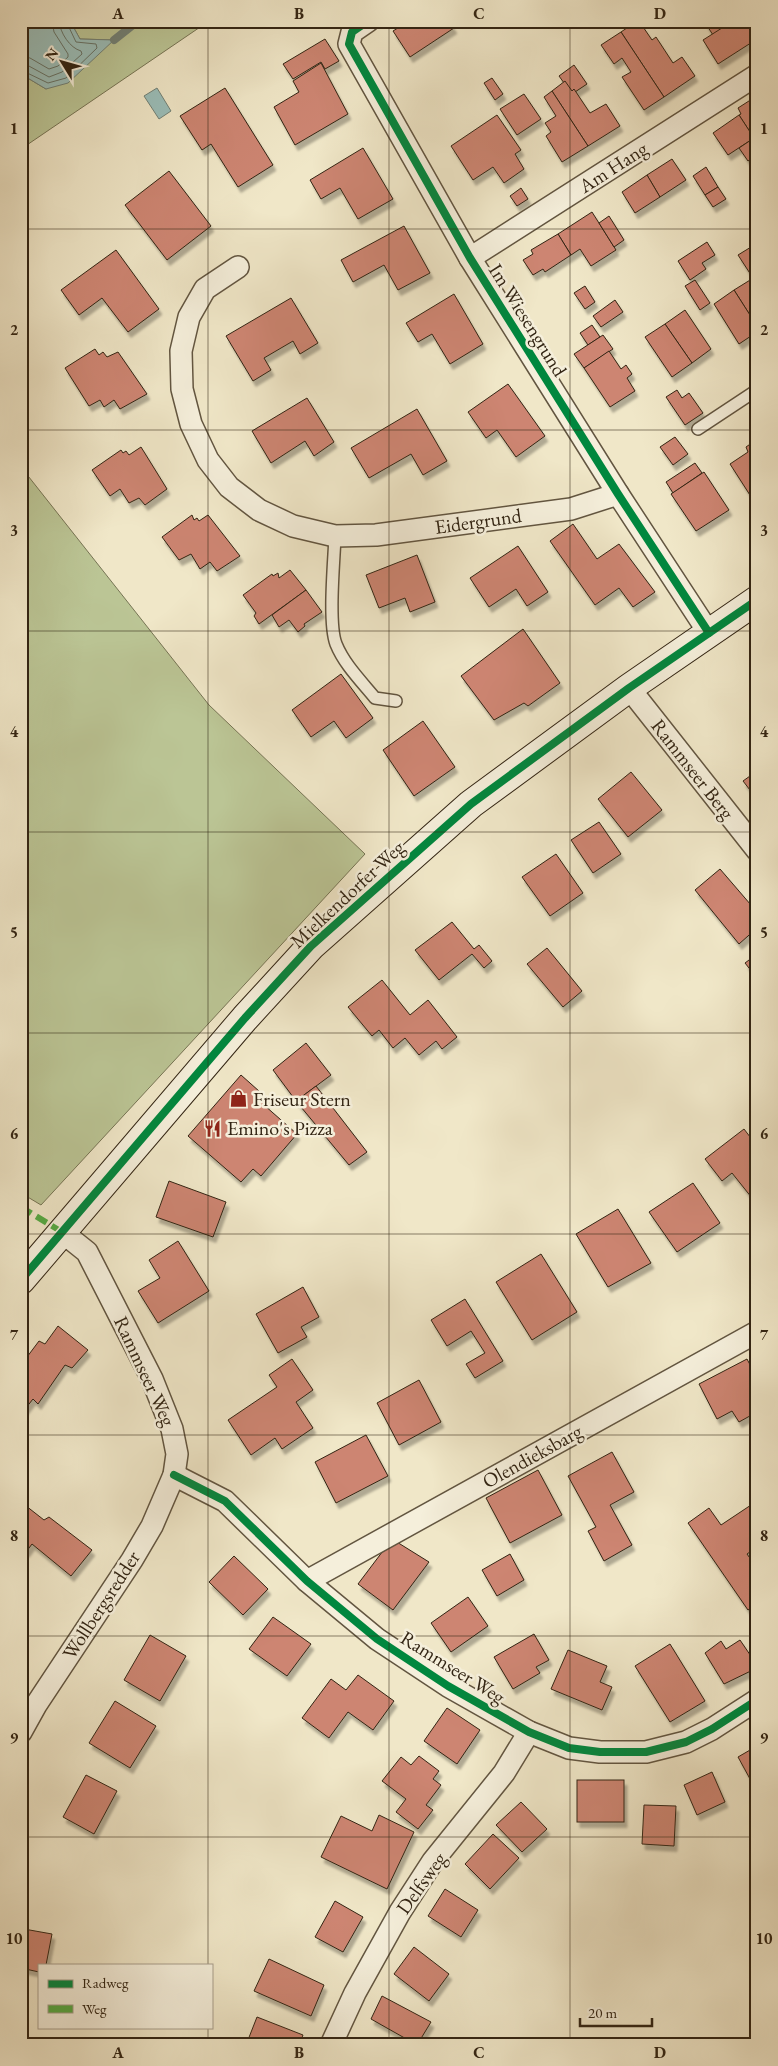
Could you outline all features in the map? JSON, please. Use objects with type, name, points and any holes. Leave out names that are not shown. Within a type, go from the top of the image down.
[{"type":"street","name":"Im Wiesengrund","points":[[368,21],[352,32],[349,44],[470,258],[618,494],[709,633]]},
{"type":"street","name":"Am Hang","points":[[470,258],[757,76]]},
{"type":"street","name":"Eidergrund","points":[[238,267],[205,290],[189,317],[181,351],[182,389],[191,424],[208,460],[229,487],[259,510],[293,526],[335,536],[376,534],[571,509],[618,494]]},
{"type":"street","name":"Mielkendorfer Weg","points":[[21,1280],[245,1018],[311,946],[471,804],[629,688],[757,600]]},
{"type":"street","name":"Rammseer Berg","points":[[629,688],[757,850]]},
{"type":"street","name":"Rammseer Weg","points":[[62,1232],[87,1252],[152,1379],[172,1429],[177,1454],[174,1475],[225,1501],[307,1581],[377,1639],[448,1686],[529,1732],[569,1748],[600,1752],[646,1752],[686,1742],[712,1729],[757,1700]]},
{"type":"street","name":"Olendieksbarg","points":[[307,1581],[757,1332]]},
{"type":"street","name":"Wollbergsredder","points":[[21,1732],[70,1653],[132,1560],[152,1526],[174,1475]]},
{"type":"street","name":"Delfsweg","points":[[331,2045],[355,1993],[400,1912],[434,1861],[504,1773],[529,1732]]},
{"type":"lane","points":[[698,428],[757,390]]},
{"type":"lane","points":[[335,536],[332,621],[336,643],[348,664],[375,698],[396,701]]},
{"type":"green space","points":[[70,21],[209,21],[21,149],[21,74],[46,89],[114,40],[80,39]]},
{"type":"green space","points":[[21,467],[209,705],[365,854],[41,1205],[21,1193]]},
{"type":"water","points":[[21,21],[70,21],[80,39],[114,40],[68,83],[46,89],[21,74]]},
{"type":"water","points":[[157,88],[171,111],[159,119],[144,96]]},
{"type":"building","points":[[409,21],[449,21],[454,28],[410,57],[393,31]]},
{"type":"building","points":[[639,21],[652,40],[656,37],[673,63],[682,57],[695,76],[664,97],[621,32]]},
{"type":"building","points":[[704,21],[733,21],[713,35]]},
{"type":"building","points":[[733,21],[750,21],[757,32],[757,39],[718,64],[703,40]]},
{"type":"building","points":[[621,32],[664,97],[644,110],[622,77],[631,72],[622,58],[614,64],[601,45]]},
{"type":"building","points":[[325,39],[339,61],[325,69],[321,62],[293,79],[283,64]]},
{"type":"building","points":[[321,63],[348,114],[295,145],[274,107],[299,92],[293,81]]},
{"type":"building","points":[[574,65],[587,84],[572,94],[559,76]]},
{"type":"building","points":[[492,78],[503,94],[495,100],[484,83]]},
{"type":"building","points":[[565,81],[572,91],[574,89],[590,113],[606,104],[620,126],[588,146],[552,91]]},
{"type":"building","points":[[225,88],[273,165],[238,187],[211,144],[202,150],[180,116]]},
{"type":"building","points":[[552,91],[588,146],[562,162],[546,136],[551,132],[545,123],[556,116],[544,97]]},
{"type":"building","points":[[524,94],[541,119],[517,135],[500,109]]},
{"type":"building","points":[[752,99],[755,105],[757,104],[757,136],[754,138],[739,115],[741,114],[738,108]]},
{"type":"building","points":[[497,115],[521,150],[515,154],[524,169],[504,183],[493,167],[473,180],[451,146]]},
{"type":"building","points":[[739,115],[754,138],[728,155],[713,133]]},
{"type":"building","points":[[754,138],[757,142],[757,155],[748,161],[739,148]]},
{"type":"building","points":[[363,148],[393,199],[358,219],[340,188],[321,199],[310,180]]},
{"type":"building","points":[[672,159],[686,180],[660,197],[647,175]]},
{"type":"building","points":[[706,167],[718,187],[705,195],[693,176]]},
{"type":"building","points":[[169,171],[211,226],[167,260],[125,205]]},
{"type":"building","points":[[647,175],[660,197],[635,213],[622,192]]},
{"type":"building","points":[[718,187],[726,199],[713,207],[705,195]]},
{"type":"building","points":[[521,188],[528,199],[517,206],[510,196]]},
{"type":"building","points":[[592,212],[616,250],[591,266],[580,249],[571,255],[558,234]]},
{"type":"building","points":[[609,216],[624,240],[614,247],[599,223]]},
{"type":"building","points":[[404,226],[430,273],[398,290],[384,265],[353,282],[341,260]]},
{"type":"building","points":[[558,234],[571,255],[545,272],[543,269],[533,275],[523,260],[533,254],[531,250]]},
{"type":"building","points":[[707,242],[715,255],[702,263],[706,269],[690,280],[678,261]]},
{"type":"building","points":[[751,247],[757,256],[756,278],[753,278],[738,255]]},
{"type":"building","points":[[116,250],[159,309],[128,332],[102,298],[79,315],[61,290]]},
{"type":"building","points":[[755,277],[757,280],[757,326],[734,290]]},
{"type":"building","points":[[695,280],[710,303],[700,310],[685,286]]},
{"type":"building","points":[[585,286],[595,302],[585,309],[574,293]]},
{"type":"building","points":[[734,290],[757,326],[757,332],[739,344],[714,304]]},
{"type":"building","points":[[454,294],[483,344],[450,364],[432,334],[418,342],[406,323]]},
{"type":"building","points":[[291,298],[318,343],[300,354],[293,341],[264,358],[271,370],[253,381],[226,336]]},
{"type":"building","points":[[615,300],[623,312],[601,327],[593,316]]},
{"type":"building","points":[[685,310],[711,349],[692,363],[665,324]]},
{"type":"building","points":[[665,324],[692,363],[672,377],[645,337]]},
{"type":"building","points":[[592,325],[600,337],[588,345],[580,333]]},
{"type":"building","points":[[603,335],[613,349],[584,368],[574,354]]},
{"type":"building","points":[[95,349],[99,355],[103,352],[107,357],[118,352],[147,394],[120,409],[114,400],[104,407],[100,400],[89,406],[65,368]]},
{"type":"building","points":[[609,351],[621,369],[626,365],[632,374],[627,378],[635,391],[610,407],[584,368]]},
{"type":"building","points":[[508,384],[545,436],[516,457],[497,430],[486,438],[468,412]]},
{"type":"building","points":[[677,390],[682,398],[689,393],[703,413],[685,425],[666,397]]},
{"type":"building","points":[[307,398],[334,442],[314,456],[305,441],[271,463],[252,431]]},
{"type":"building","points":[[417,409],[447,461],[423,475],[411,454],[369,478],[351,448]]},
{"type":"building","points":[[675,437],[688,454],[673,465],[660,447]]},
{"type":"building","points":[[756,440],[757,506],[730,464],[748,452],[746,447]]},
{"type":"building","points":[[141,447],[167,489],[145,505],[139,498],[129,503],[120,489],[110,496],[92,470],[121,450],[123,453],[126,451],[129,455]]},
{"type":"building","points":[[695,463],[702,473],[673,493],[666,482]]},
{"type":"building","points":[[704,472],[729,510],[696,531],[671,494]]},
{"type":"building","points":[[192,515],[194,520],[197,518],[199,521],[208,515],[240,556],[217,571],[210,562],[200,569],[191,554],[179,560],[162,537]]},
{"type":"building","points":[[573,524],[597,559],[619,544],[655,592],[633,607],[619,588],[595,605],[550,541]]},
{"type":"building","points":[[518,546],[548,592],[527,606],[516,589],[489,607],[470,578]]},
{"type":"building","points":[[417,555],[435,602],[410,612],[405,598],[379,608],[366,575]]},
{"type":"building","points":[[290,570],[306,590],[259,624],[254,616],[256,613],[243,595],[272,574],[273,576],[278,573],[279,578]]},
{"type":"building","points":[[306,590],[322,612],[304,624],[305,626],[298,632],[289,620],[279,627],[272,615]]},
{"type":"building","points":[[523,629],[560,683],[528,706],[524,703],[494,720],[461,676]]},
{"type":"building","points":[[341,674],[373,718],[346,738],[334,721],[311,737],[292,710]]},
{"type":"building","points":[[423,721],[455,767],[414,796],[383,750]]},
{"type":"building","points":[[757,771],[757,799],[743,781]]},
{"type":"building","points":[[631,772],[662,810],[628,837],[598,799]]},
{"type":"building","points":[[599,822],[621,854],[593,873],[571,840]]},
{"type":"building","points":[[556,854],[583,893],[550,916],[522,877]]},
{"type":"building","points":[[720,869],[757,912],[757,928],[739,944],[695,890]]},
{"type":"building","points":[[452,922],[474,949],[479,945],[492,961],[484,968],[472,954],[439,980],[415,950]]},
{"type":"building","points":[[547,948],[582,991],[563,1007],[527,964]]},
{"type":"building","points":[[757,954],[757,978],[745,963]]},
{"type":"building","points":[[382,980],[410,1015],[428,1000],[457,1037],[442,1049],[436,1041],[419,1055],[405,1038],[393,1048],[379,1030],[372,1036],[348,1007]]},
{"type":"building","points":[[306,1043],[331,1075],[296,1101],[273,1070]]},
{"type":"building","points":[[241,1075],[269,1100],[264,1105],[297,1134],[261,1176],[253,1169],[241,1182],[188,1136]]},
{"type":"building","points":[[316,1086],[367,1152],[349,1165],[296,1101]]},
{"type":"building","points":[[744,1129],[757,1146],[757,1195],[752,1198],[732,1173],[722,1181],[705,1159]]},
{"type":"building","points":[[169,1181],[226,1202],[213,1237],[156,1217]]},
{"type":"building","points":[[693,1183],[720,1223],[677,1252],[649,1212]]},
{"type":"building","points":[[618,1209],[651,1263],[608,1287],[576,1234]]},
{"type":"building","points":[[178,1241],[209,1291],[158,1323],[138,1291],[160,1278],[149,1260]]},
{"type":"building","points":[[541,1254],[577,1312],[532,1340],[496,1282]]},
{"type":"building","points":[[303,1287],[319,1317],[301,1327],[307,1337],[278,1353],[256,1314]]},
{"type":"building","points":[[465,1299],[503,1361],[475,1378],[466,1364],[485,1353],[471,1331],[447,1346],[431,1320]]},
{"type":"building","points":[[58,1326],[88,1350],[72,1368],[65,1365],[38,1404],[33,1399],[21,1414],[21,1365],[39,1341],[45,1344]]},
{"type":"building","points":[[292,1359],[313,1390],[296,1402],[313,1428],[282,1449],[275,1438],[251,1455],[228,1420],[277,1387],[269,1375]]},
{"type":"building","points":[[747,1359],[757,1378],[757,1412],[739,1422],[732,1411],[717,1419],[699,1384]]},
{"type":"building","points":[[419,1380],[441,1422],[399,1445],[377,1403]]},
{"type":"building","points":[[366,1435],[388,1476],[336,1503],[315,1462]]},
{"type":"building","points":[[612,1452],[634,1492],[610,1505],[632,1545],[604,1561],[588,1531],[596,1527],[568,1476]]},
{"type":"building","points":[[538,1470],[562,1515],[510,1543],[486,1498]]},
{"type":"building","points":[[757,1501],[757,1547],[747,1554],[757,1568],[757,1604],[748,1610],[688,1523],[709,1508],[721,1525]]},
{"type":"building","points":[[21,1502],[44,1520],[49,1517],[92,1550],[71,1576],[32,1544],[26,1552],[21,1548]]},
{"type":"building","points":[[392,1539],[429,1562],[393,1610],[358,1584]]},
{"type":"building","points":[[510,1554],[524,1580],[497,1596],[482,1570]]},
{"type":"building","points":[[234,1556],[268,1589],[243,1615],[209,1582]]},
{"type":"building","points":[[468,1597],[488,1626],[451,1652],[431,1623]]},
{"type":"building","points":[[273,1617],[311,1644],[287,1676],[249,1649]]},
{"type":"building","points":[[534,1634],[549,1660],[536,1667],[540,1673],[513,1689],[494,1657]]},
{"type":"building","points":[[150,1635],[186,1656],[160,1701],[124,1680]]},
{"type":"building","points":[[740,1640],[757,1665],[757,1668],[724,1684],[705,1653],[721,1641],[726,1649]]},
{"type":"building","points":[[670,1644],[705,1701],[670,1722],[635,1666]]},
{"type":"building","points":[[568,1650],[607,1666],[600,1682],[612,1687],[602,1710],[551,1689]]},
{"type":"building","points":[[358,1675],[394,1701],[373,1730],[348,1712],[329,1738],[302,1718],[331,1679],[346,1690]]},
{"type":"building","points":[[115,1701],[156,1726],[130,1768],[89,1743]]},
{"type":"building","points":[[447,1708],[480,1730],[457,1764],[424,1741]]},
{"type":"building","points":[[757,1746],[757,1787],[755,1788],[738,1757]]},
{"type":"building","points":[[419,1756],[439,1771],[433,1779],[441,1785],[426,1805],[433,1810],[418,1829],[396,1812],[406,1799],[382,1781],[401,1757],[411,1765]]},
{"type":"building","points":[[712,1772],[725,1802],[697,1815],[684,1785]]},
{"type":"building","points":[[86,1775],[117,1791],[94,1834],[63,1817]]},
{"type":"building","points":[[577,1780],[624,1780],[624,1822],[577,1822]]},
{"type":"building","points":[[521,1802],[547,1829],[522,1852],[496,1825]]},
{"type":"building","points":[[644,1805],[676,1806],[674,1846],[642,1844]]},
{"type":"building","points":[[379,1815],[414,1832],[387,1889],[321,1857],[341,1816],[372,1831]]},
{"type":"building","points":[[493,1834],[519,1858],[490,1889],[465,1864]]},
{"type":"building","points":[[445,1889],[478,1910],[461,1937],[428,1916]]},
{"type":"building","points":[[335,1901],[363,1917],[343,1952],[315,1937]]},
{"type":"building","points":[[24,1929],[52,1934],[46,1964],[38,1964],[38,1972],[21,1968],[21,1943]]},
{"type":"building","points":[[414,1947],[449,1974],[429,2001],[394,1974]]},
{"type":"building","points":[[269,1959],[324,1985],[311,2016],[254,1991]]},
{"type":"building","points":[[382,1996],[431,2022],[417,2045],[371,2019]]},
{"type":"building","points":[[257,2017],[303,2035],[299,2045],[246,2045]]},
{"type":"waterway","points":[[114,40],[138,21]]},
{"type":"marked path","points":[[21,1207],[62,1232]]},
{"type":"cycle path","points":[[368,21],[352,32],[349,44],[470,258],[618,494],[709,633]]},
{"type":"cycle path","points":[[21,1280],[245,1018],[311,946],[471,804],[629,688],[757,600]]},
{"type":"cycle path","points":[[174,1475],[225,1501],[307,1581],[377,1639],[448,1686],[529,1732],[569,1748],[600,1752],[646,1752],[686,1742],[712,1729],[757,1700]]},
{"type":"place","name":"Friseur Stern","points":[[239,1099]]},
{"type":"place","name":"Emino's Pizza","points":[[213,1128]]}]
